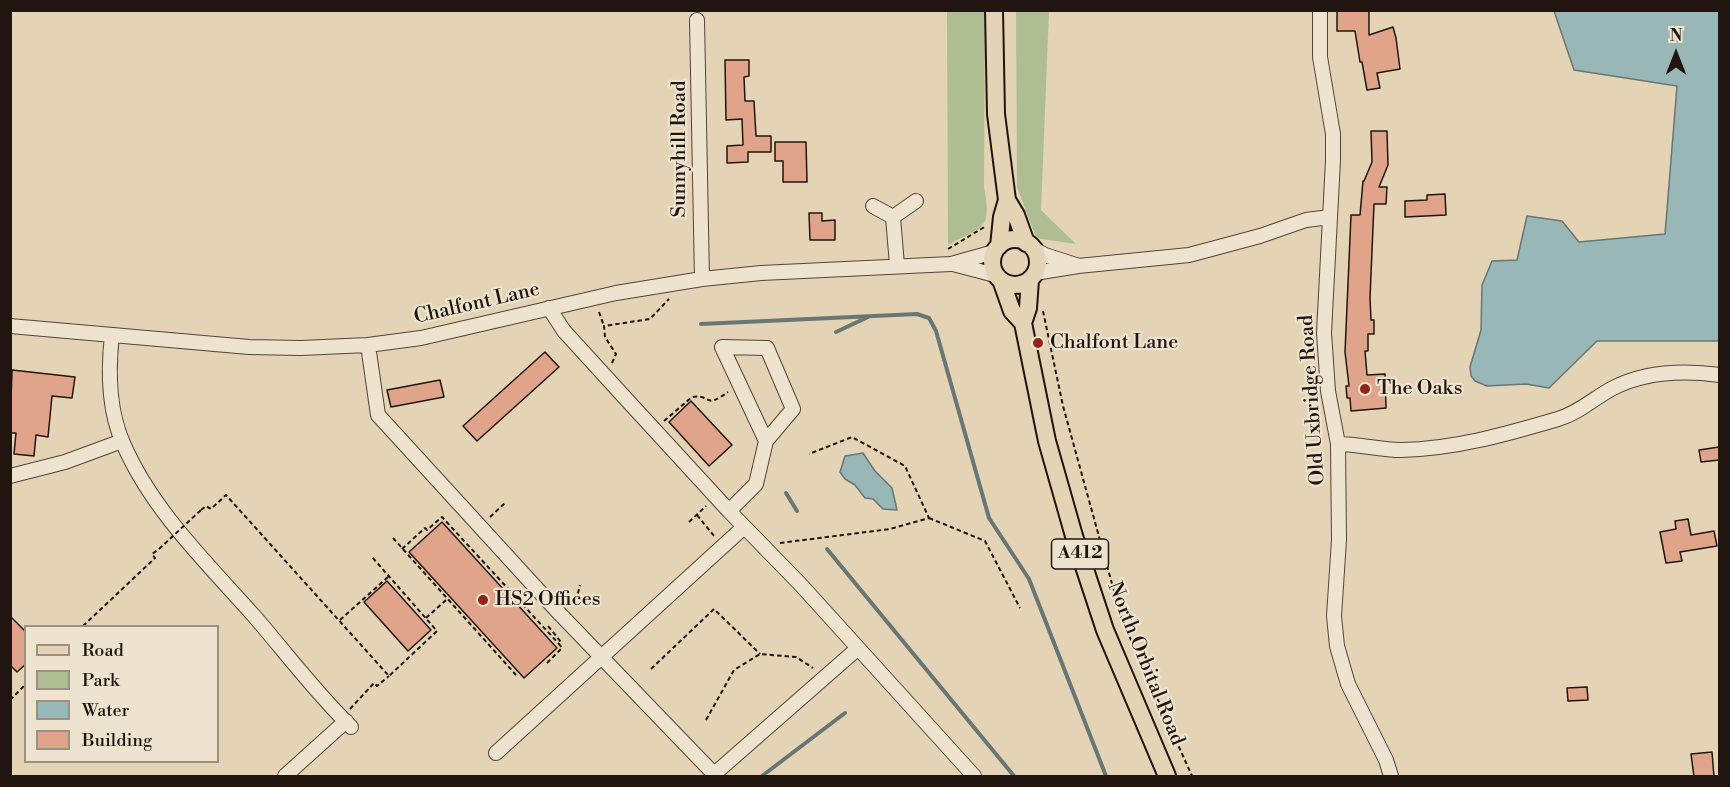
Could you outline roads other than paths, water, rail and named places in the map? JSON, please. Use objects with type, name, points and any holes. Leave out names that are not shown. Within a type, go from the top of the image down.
[{"type":"main road","points":[[994,10],[996,114],[1007,200],[1036,255],[1037,266],[1032,276],[1016,285],[998,278],[992,267],[1007,200]]},
{"type":"main road","points":[[997,249],[1013,240],[1029,245]]},
{"type":"main road","name":"North Orbital Road","points":[[1032,276],[1028,308],[1023,323],[1047,441],[1074,536],[1105,630],[1167,777]]},
{"type":"main road","name":"North Orbital Road","points":[[998,278],[1012,311],[1023,323]]},
{"type":"street","name":"Old Uxbridge Road","points":[[1320,10],[1321,65],[1333,134],[1324,333],[1328,391],[1338,444],[1339,540],[1334,616],[1340,663],[1386,760],[1391,777]]},
{"type":"street","name":"Sunnyhill Road","points":[[697,20],[702,279]]},
{"type":"street","points":[[893,217],[916,201]]},
{"type":"street","points":[[873,206],[893,217]]},
{"type":"street","points":[[893,217],[897,265]]},
{"type":"street","points":[[1032,276],[1078,266],[1189,255],[1260,237],[1315,218],[1330,218]]},
{"type":"street","points":[[1029,245],[1045,255],[1078,266]]},
{"type":"street","name":"Chalfont Lane","points":[[10,326],[260,347],[368,345],[420,338],[616,293],[674,283],[761,273],[951,264],[997,249]]},
{"type":"street","name":"Chalfont Lane","points":[[951,264],[998,278]]},
{"type":"street","points":[[549,308],[564,331],[729,511],[801,585],[974,777]]},
{"type":"street","points":[[112,335],[111,399],[122,441],[142,482],[185,537],[346,722],[285,777]]},
{"type":"street","points":[[368,345],[378,415],[601,658],[713,775],[857,649]]},
{"type":"street","points":[[729,511],[756,484],[766,441],[793,409],[767,348],[722,347],[766,441]]},
{"type":"street","points":[[1338,444],[1400,450],[1455,445],[1562,418],[1579,411],[1613,388],[1636,377],[1689,372],[1719,375]]},
{"type":"street","points":[[10,476],[65,462],[122,441]]},
{"type":"street","points":[[496,753],[744,527]]},
{"type":"water","points":[[1554,11],[1719,11],[1719,341],[1597,341],[1549,388],[1526,384],[1487,386],[1475,381],[1471,376],[1470,367],[1481,330],[1482,285],[1492,261],[1517,260],[1527,216],[1562,221],[1579,242],[1665,234],[1677,86],[1574,70]]},
{"type":"water","points":[[863,453],[875,471],[892,488],[897,510],[883,509],[873,499],[865,498],[855,485],[845,479],[840,472],[845,456]]},
{"type":"waterway","points":[[701,324],[917,314],[929,318],[936,331],[989,518],[1029,579],[1106,776]]},
{"type":"waterway","points":[[836,332],[868,317]]},
{"type":"waterway","points":[[786,493],[797,511]]},
{"type":"waterway","points":[[827,549],[1014,776]]},
{"type":"waterway","points":[[762,776],[845,713]]},
{"type":"place","name":"Chalfont Lane","points":[[1038,343]]},
{"type":"place","name":"The Oaks","points":[[1365,389]]},
{"type":"place","name":"HS2 Offices","points":[[483,600]]}]
